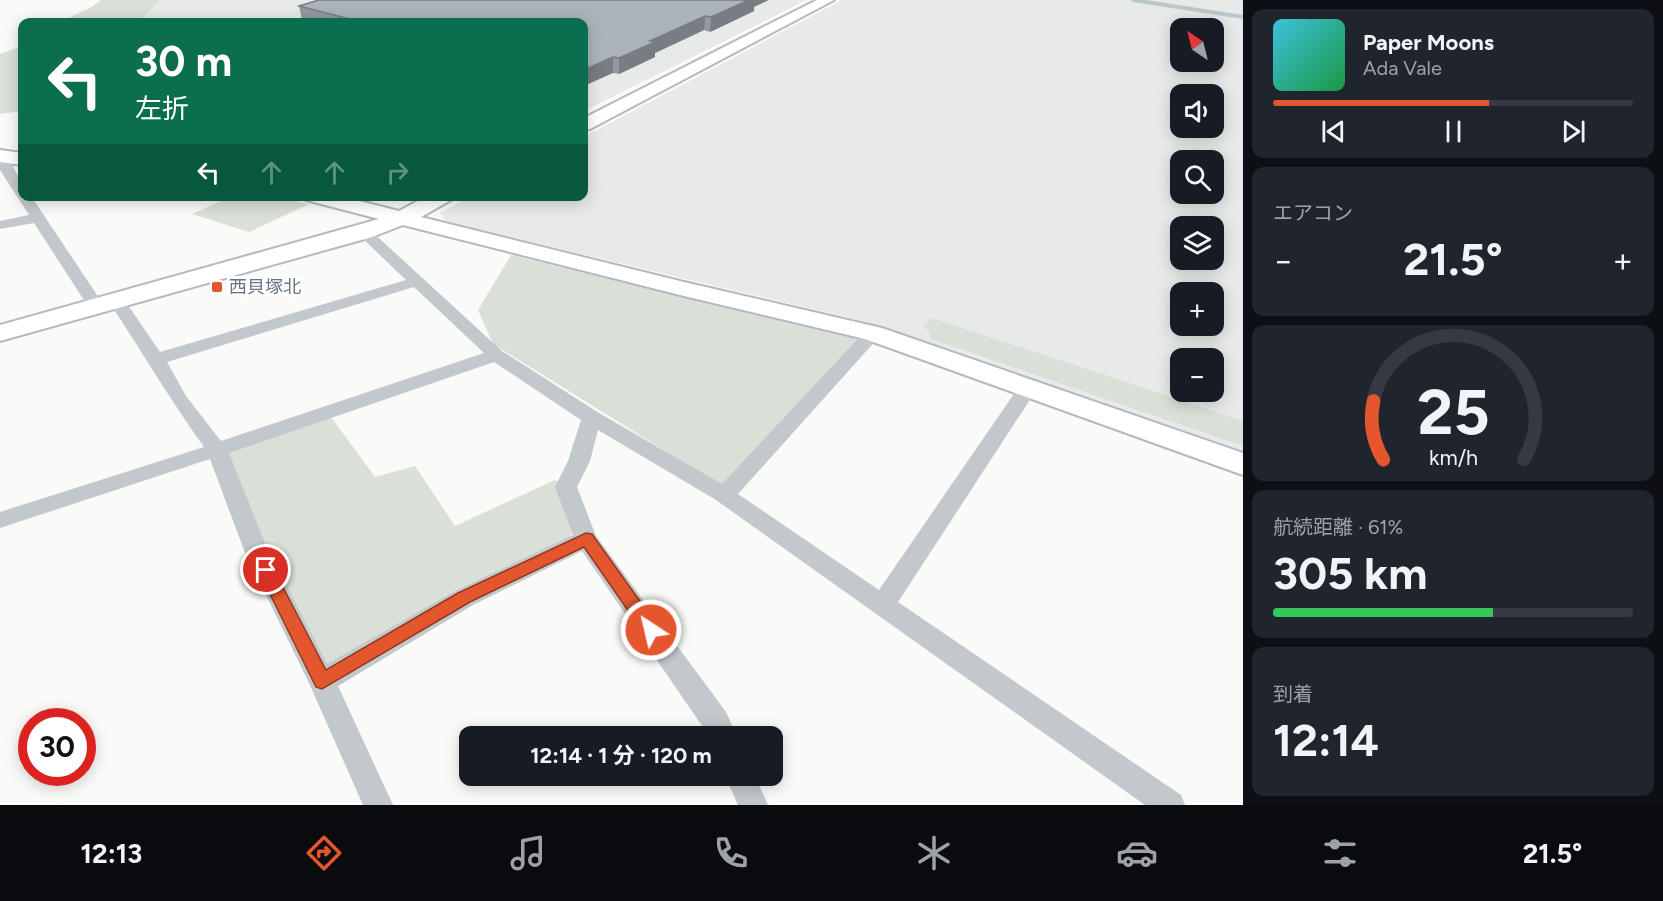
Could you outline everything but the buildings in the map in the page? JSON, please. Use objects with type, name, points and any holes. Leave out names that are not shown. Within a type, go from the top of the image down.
[{"type":"street","points":[[588,123],[827,0]]},
{"type":"street","points":[[18,158],[1,156],[3,164],[18,188]]},
{"type":"street","points":[[26,201],[37,218],[107,304],[156,359],[178,398],[217,450],[256,550],[322,681],[378,805]]},
{"type":"street","points":[[332,201],[873,333],[1243,464]]},
{"type":"street","points":[[0,333],[364,232],[400,219],[434,201]]},
{"type":"street","points":[[0,225],[37,218]]},
{"type":"street","points":[[364,232],[415,282],[496,355],[592,418],[724,495],[1170,805]]},
{"type":"street","points":[[156,359],[415,282]]},
{"type":"street","points":[[724,495],[873,333]]},
{"type":"street","points":[[0,520],[217,450],[496,355]]},
{"type":"street","points":[[883,604],[1027,389]]},
{"type":"street","points":[[592,418],[579,461],[566,488],[586,539],[718,726]]},
{"type":"street","points":[[322,681],[464,598],[586,539]]},
{"type":"street","points":[[744,786],[753,805]]},
{"type":"shaded area","points":[[101,0],[807,0],[588,109],[588,18],[69,18]]},
{"type":"shaded area","points":[[101,0],[159,0],[143,18],[69,18]]},
{"type":"shaded area","points":[[842,0],[1243,0],[1243,455],[855,319],[446,222],[440,213],[462,201],[588,201],[588,135]]},
{"type":"shaded area","points":[[18,47],[18,112],[0,114],[0,54]]},
{"type":"shaded area","points":[[221,201],[294,201],[309,204],[249,232],[192,214]]},
{"type":"shaded area","points":[[511,255],[866,341],[728,490],[493,344],[478,310]]},
{"type":"shaded area","points":[[932,318],[1170,397],[1170,402],[1186,402],[1243,421],[1243,446],[931,339],[923,326]]},
{"type":"shaded area","points":[[331,417],[375,477],[415,466],[455,526],[555,480],[566,487],[573,545],[317,671],[226,447]]},
{"type":"waterway","points":[[1133,0],[1243,17]]},
{"type":"place","name":"西貝塚北","points":[[217,287]]},
{"type":"route","points":[[266,570],[322,681],[464,598],[586,539],[651,630]]}]
